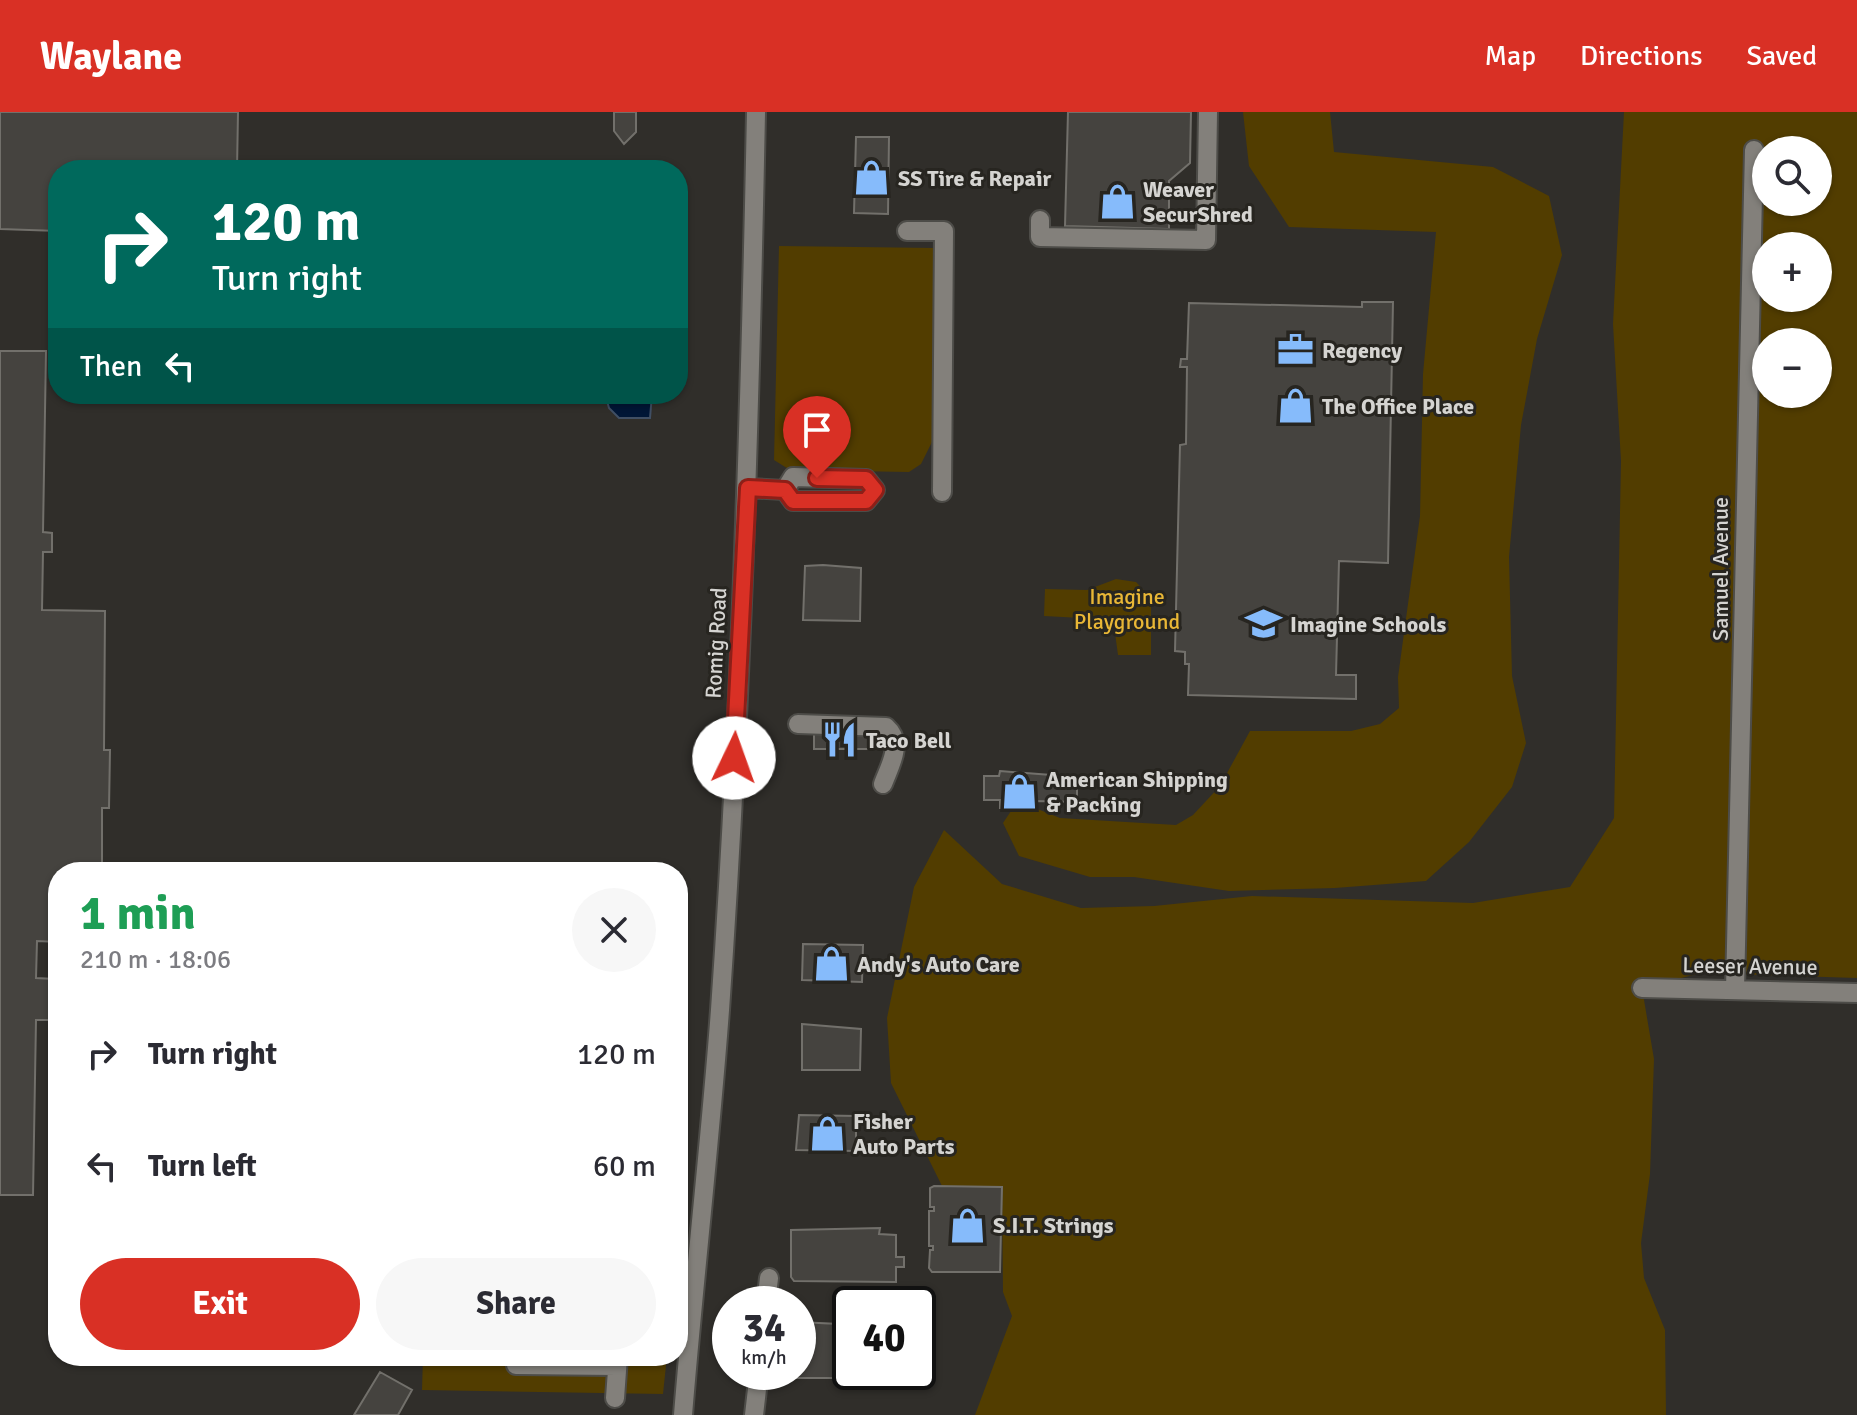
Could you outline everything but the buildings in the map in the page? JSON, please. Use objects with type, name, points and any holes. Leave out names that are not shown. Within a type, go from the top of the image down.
[{"type":"street","name":"Romig Road","points":[[688,1360],[720,1011],[748,488],[756,112]]},
{"type":"street","points":[[1040,220],[1040,237],[1206,240],[1208,112]]},
{"type":"street","name":"Samuel Avenue","points":[[1735,990],[1753,216]]},
{"type":"street","points":[[907,231],[944,231],[942,492]]},
{"type":"street","points":[[748,488],[785,490]]},
{"type":"street","points":[[798,724],[886,727],[893,734],[896,745],[883,784]]},
{"type":"street","name":"Leeser Avenue","points":[[1642,988],[1857,993]]},
{"type":"street","points":[[768,1286],[769,1278]]},
{"type":"street","points":[[615,1398],[618,1366]]},
{"type":"street","name":"Romig Road","points":[[683,1415],[687,1366]]},
{"type":"street","points":[[754,1415],[757,1390]]},
{"type":"green space","points":[[1243,112],[1330,112],[1334,152],[1493,167],[1549,196],[1562,255],[1537,339],[1521,425],[1509,557],[1512,676],[1526,743],[1512,787],[1469,842],[1426,881],[1229,891],[1134,877],[1090,877],[1019,856],[1003,823],[1013,808],[1035,808],[1060,818],[1176,825],[1193,815],[1220,786],[1250,731],[1351,731],[1380,724],[1399,708],[1398,677],[1420,516],[1423,374],[1436,232],[1289,227],[1249,166]]},
{"type":"green space","points":[[1624,112],[1857,112],[1857,978],[1701,973],[1642,988],[1654,1059],[1650,1174],[1641,1243],[1644,1278],[1665,1330],[1666,1415],[975,1415],[1012,1316],[1003,1292],[1002,1188],[942,1186],[891,1083],[887,1018],[914,887],[944,830],[1002,884],[1081,908],[1154,906],[1252,896],[1473,903],[1570,887],[1614,818],[1621,461],[1613,324]]},
{"type":"green space","points":[[779,246],[935,248],[932,442],[921,464],[909,472],[790,470],[774,460]]},
{"type":"green space","name":"Imagine Playground","points":[[1116,579],[1136,582],[1151,598],[1151,655],[1118,655],[1115,633],[1100,619],[1044,616],[1045,589],[1087,590]]},
{"type":"green space","points":[[423,1366],[666,1366],[663,1394],[422,1390]]},
{"type":"water","points":[[608,404],[651,404],[650,418],[619,418]]},
{"type":"place","name":"SS Tire & Repair","points":[[872,178]]},
{"type":"place","name":"Weaver SecurShred","points":[[1117,202]]},
{"type":"place","name":"Regency","points":[[1296,350]]},
{"type":"place","name":"The Office Place","points":[[1296,406]]},
{"type":"place","name":"Imagine Schools","points":[[1264,624]]},
{"type":"place","name":"Taco Bell","points":[[840,740]]},
{"type":"place","name":"American Shipping & Packing","points":[[1020,792]]},
{"type":"place","name":"Andy's Auto Care","points":[[831,964]]},
{"type":"place","name":"Fisher Auto Parts","points":[[827,1134]]},
{"type":"place","name":"S.I.T. Strings","points":[[967,1225]]},
{"type":"route","points":[[734,758],[748,488],[785,490],[793,501],[866,501],[875,490],[866,479],[817,478]]}]
